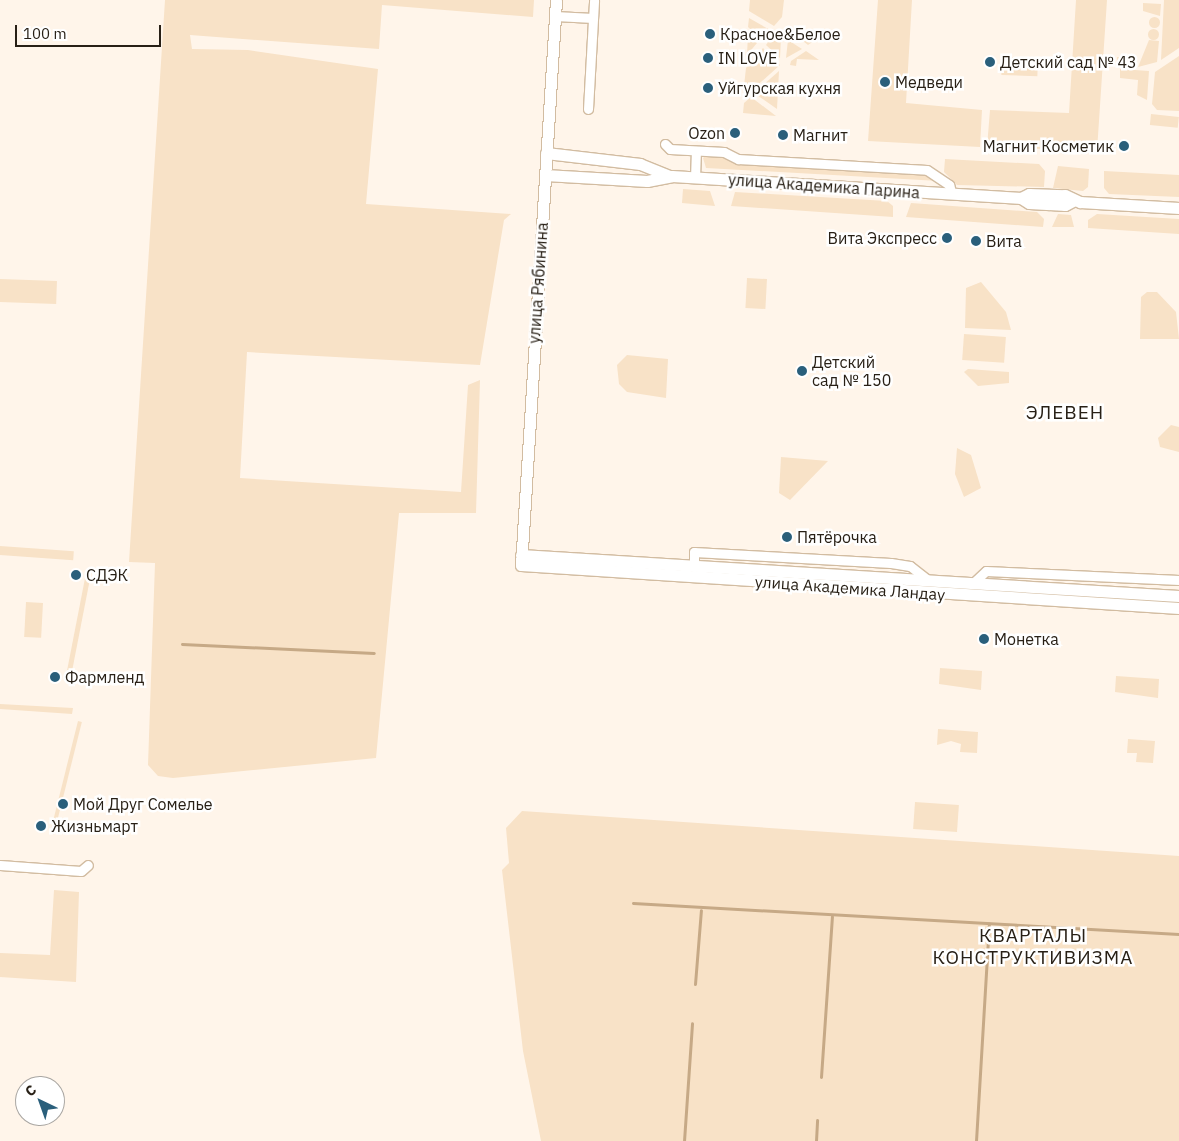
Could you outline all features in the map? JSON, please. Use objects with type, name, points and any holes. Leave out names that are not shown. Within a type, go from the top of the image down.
[{"type":"street","name":"улица Рябинина","points":[[521,560],[556,0]]},
{"type":"street","points":[[588,109],[594,0]]},
{"type":"street","points":[[555,16],[593,18]]},
{"type":"street","name":"улица Академика Парина","points":[[665,144],[670,149],[724,152],[738,159],[927,170],[949,185],[952,194]]},
{"type":"street","points":[[695,178],[696,151]]},
{"type":"street","name":"улица Академика Парина","points":[[546,153],[640,164],[672,176],[695,178],[1021,198],[1048,204],[1073,201],[1179,208]]},
{"type":"street","name":"улица Академика Парина","points":[[545,175],[647,181],[672,176]]},
{"type":"street","points":[[694,567],[694,552],[868,561],[910,566],[929,582]]},
{"type":"street","name":"улица Академика Ландау","points":[[521,560],[694,567],[1179,596]]},
{"type":"street","name":"улица Академика Ландау","points":[[521,560],[1179,608]]},
{"type":"street","points":[[972,584],[986,571],[1179,580]]},
{"type":"street","points":[[0,865],[81,871],[88,865]]},
{"type":"shaded area","points":[[165,0],[534,0],[533,17],[382,5],[379,49],[190,35],[192,49],[248,50],[378,69],[366,204],[511,214],[504,220],[480,365],[247,352],[240,478],[461,492],[468,385],[480,380],[476,513],[399,513],[376,758],[173,778],[158,776],[148,765],[155,563],[129,562]]},
{"type":"shaded area","points":[[750,0],[784,0],[782,17],[774,26],[749,11]]},
{"type":"shaded area","points":[[878,0],[912,0],[906,103],[982,110],[980,147],[868,141]]},
{"type":"shaded area","points":[[1076,0],[1107,0],[1097,151],[987,147],[990,110],[1069,113]]},
{"type":"shaded area","points":[[1164,0],[1179,0],[1179,48],[1161,60]]},
{"type":"shaded area","points":[[1143,3],[1161,4],[1160,16],[1143,11]]},
{"type":"shaded area","points":[[1154,16],[1160,22],[1154,28],[1148,22]]},
{"type":"shaded area","points":[[749,18],[770,30],[761,39],[748,27]]},
{"type":"shaded area","points":[[1153,28],[1159,34],[1153,40],[1147,34]]},
{"type":"shaded area","points":[[775,33],[781,37],[780,58],[766,45]]},
{"type":"shaded area","points":[[748,34],[757,43],[747,55]]},
{"type":"shaded area","points":[[794,34],[821,36],[808,45]]},
{"type":"shaded area","points":[[788,40],[802,49],[786,58]]},
{"type":"shaded area","points":[[1149,40],[1159,41],[1157,62],[1138,67]]},
{"type":"shaded area","points":[[763,48],[780,65],[751,91],[744,86],[746,68]]},
{"type":"shaded area","points":[[806,51],[819,60],[797,59],[796,66],[790,65],[791,61]]},
{"type":"shaded area","points":[[1179,56],[1179,111],[1157,110],[1152,104],[1155,72]]},
{"type":"shaded area","points":[[1002,57],[1038,58],[1037,76],[1001,75]]},
{"type":"shaded area","points":[[1117,57],[1136,59],[1136,66],[1117,65]]},
{"type":"shaded area","points":[[1120,69],[1149,71],[1147,100],[1137,95],[1138,80],[1120,78]]},
{"type":"shaded area","points":[[779,71],[777,109],[754,93]]},
{"type":"shaded area","points":[[751,97],[776,116],[743,113],[744,103]]},
{"type":"shaded area","points":[[1151,114],[1179,117],[1178,128],[1150,125]]},
{"type":"shaded area","points":[[708,154],[927,174],[939,181],[706,168],[703,158]]},
{"type":"shaded area","points":[[945,159],[1039,164],[1045,171],[1044,187],[957,185],[944,172]]},
{"type":"shaded area","points":[[1058,166],[1089,169],[1088,187],[1083,191],[1053,188]]},
{"type":"shaded area","points":[[1104,171],[1179,175],[1179,197],[1109,194],[1104,188]]},
{"type":"shaded area","points":[[683,189],[710,191],[715,206],[682,203]]},
{"type":"shaded area","points":[[735,192],[887,201],[893,206],[893,217],[731,206]]},
{"type":"shaded area","points":[[911,203],[1037,212],[1044,219],[1043,227],[906,217]]},
{"type":"shaded area","points":[[1058,214],[1071,215],[1074,227],[1052,227]]},
{"type":"shaded area","points":[[1097,214],[1179,219],[1179,234],[1088,228],[1088,220]]},
{"type":"shaded area","points":[[747,278],[767,279],[765,309],[745,308]]},
{"type":"shaded area","points":[[0,279],[57,281],[56,304],[0,302]]},
{"type":"shaded area","points":[[981,282],[1006,312],[1011,330],[965,328],[966,288]]},
{"type":"shaded area","points":[[1147,292],[1157,292],[1176,312],[1179,339],[1140,339],[1141,297]]},
{"type":"shaded area","points":[[964,334],[1006,337],[1004,363],[962,360]]},
{"type":"shaded area","points":[[627,355],[668,359],[666,398],[627,392],[619,384],[617,365]]},
{"type":"shaded area","points":[[968,369],[1009,372],[1009,383],[978,386],[964,372]]},
{"type":"shaded area","points":[[1171,425],[1179,427],[1179,452],[1160,447],[1158,438]]},
{"type":"shaded area","points":[[957,448],[971,455],[981,488],[964,497],[955,474]]},
{"type":"shaded area","points":[[781,457],[828,461],[790,500],[779,493]]},
{"type":"shaded area","points":[[0,546],[74,551],[73,560],[0,555]]},
{"type":"shaded area","points":[[87,568],[92,569],[70,683],[65,682]]},
{"type":"shaded area","points":[[26,602],[43,603],[41,638],[24,637]]},
{"type":"shaded area","points":[[940,668],[982,671],[981,690],[939,684]]},
{"type":"shaded area","points":[[1116,676],[1159,679],[1158,698],[1115,692]]},
{"type":"shaded area","points":[[0,704],[73,708],[72,714],[0,709]]},
{"type":"shaded area","points":[[78,721],[82,722],[54,835],[50,834]]},
{"type":"shaded area","points":[[938,729],[978,732],[977,753],[960,752],[961,744],[951,741],[937,745]]},
{"type":"shaded area","points":[[1128,739],[1155,741],[1153,763],[1136,762],[1137,753],[1127,753]]},
{"type":"shaded area","points":[[915,802],[959,805],[957,832],[913,829]]},
{"type":"shaded area","points":[[522,811],[1179,856],[1179,1141],[541,1141],[523,1051],[502,870],[509,863],[506,828]]},
{"type":"shaded area","points":[[54,890],[79,892],[76,982],[0,977],[0,953],[50,955]]},
{"type":"waterway","points":[[182,644],[374,653]]},
{"type":"waterway","points":[[633,903],[1179,934]]},
{"type":"waterway","points":[[695,984],[701,910]]},
{"type":"waterway","points":[[821,1077],[832,916]]},
{"type":"waterway","points":[[976,1141],[989,923]]},
{"type":"waterway","points":[[684,1141],[692,1023]]},
{"type":"waterway","points":[[816,1141],[817,1120]]},
{"type":"place","name":"Красное&Белое","points":[[710,34]]},
{"type":"place","name":"IN LOVE","points":[[708,58]]},
{"type":"place","name":"Детский сад № 43","points":[[990,62]]},
{"type":"place","name":"Медведи","points":[[885,82]]},
{"type":"place","name":"Уйгурская кухня","points":[[708,88]]},
{"type":"place","name":"Ozon","points":[[735,133]]},
{"type":"place","name":"Магнит","points":[[783,135]]},
{"type":"place","name":"Магнит Косметик","points":[[1124,146]]},
{"type":"place","name":"Вита Экспресс","points":[[947,238]]},
{"type":"place","name":"Вита","points":[[976,241]]},
{"type":"place","name":"Детский сад № 150","points":[[802,371]]},
{"type":"place","name":"Пятёрочка","points":[[787,537]]},
{"type":"place","name":"СДЭК","points":[[76,575]]},
{"type":"place","name":"Монетка","points":[[984,639]]},
{"type":"place","name":"Фармленд","points":[[55,677]]},
{"type":"place","name":"Мой Друг Сомелье","points":[[63,804]]},
{"type":"place","name":"Жизньмарт","points":[[41,826]]},
{"type":"district","name":"ЭЛЕВЕН","points":[[1065,413]]},
{"type":"district","name":"КВАРТАЛЫ КОНСТРУКТИВИЗМА","points":[[1033,947]]}]
